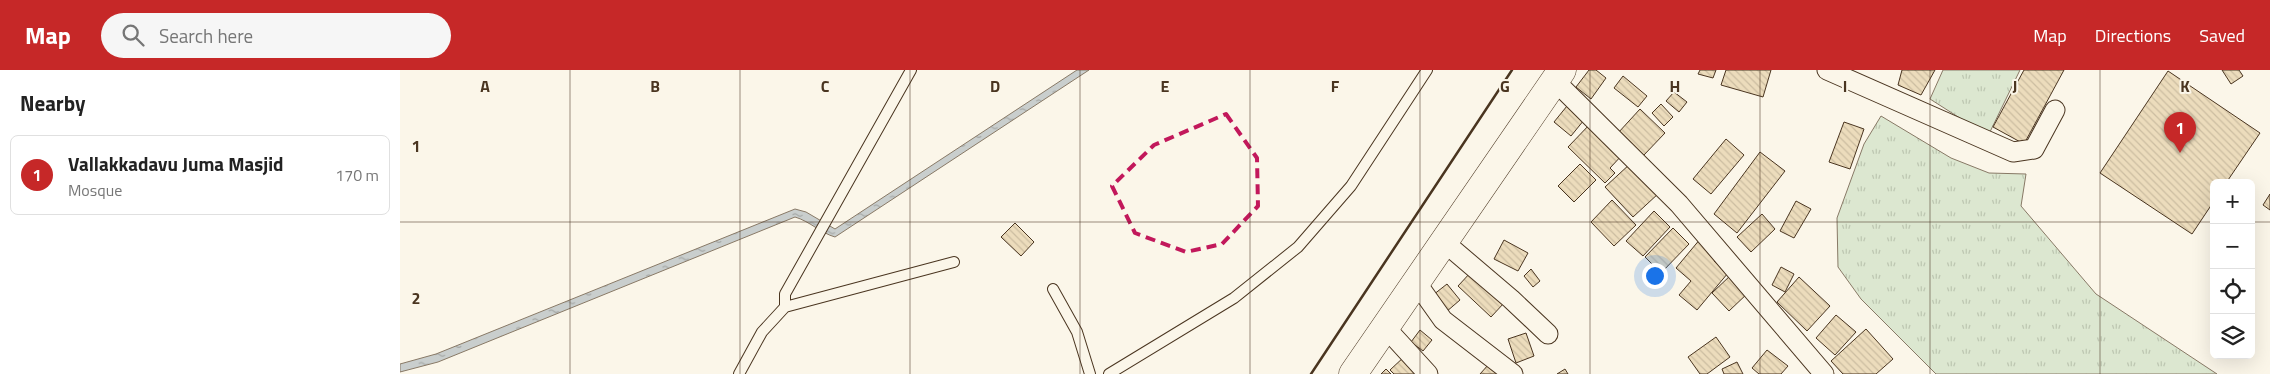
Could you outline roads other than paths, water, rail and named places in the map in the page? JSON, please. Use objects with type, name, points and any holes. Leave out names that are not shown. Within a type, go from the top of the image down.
[{"type":"street","points":[[1827,70],[2013,152],[2034,150],[2055,110]]},
{"type":"street","points":[[1353,374],[1558,76],[1679,204],[1824,374]]},
{"type":"street","points":[[1444,242],[1511,299],[1548,334]]},
{"type":"street","points":[[1416,282],[1443,320],[1513,374]]},
{"type":"street","points":[[1385,327],[1428,374]]},
{"type":"lane","points":[[785,307],[786,294],[911,70]]},
{"type":"lane","points":[[1109,374],[1234,298],[1298,247],[1352,186],[1428,70]]},
{"type":"lane","points":[[739,374],[762,332],[785,307],[954,262]]},
{"type":"lane","points":[[1053,289],[1077,332],[1090,374]]},
{"type":"water","points":[[1077,70],[1089,70],[835,237],[795,217],[438,362],[400,372],[400,364],[436,354],[795,209],[806,212],[835,229]]},
{"type":"place","name":"Vallakkadavu Juma Masjid","points":[[2180,153]]}]
